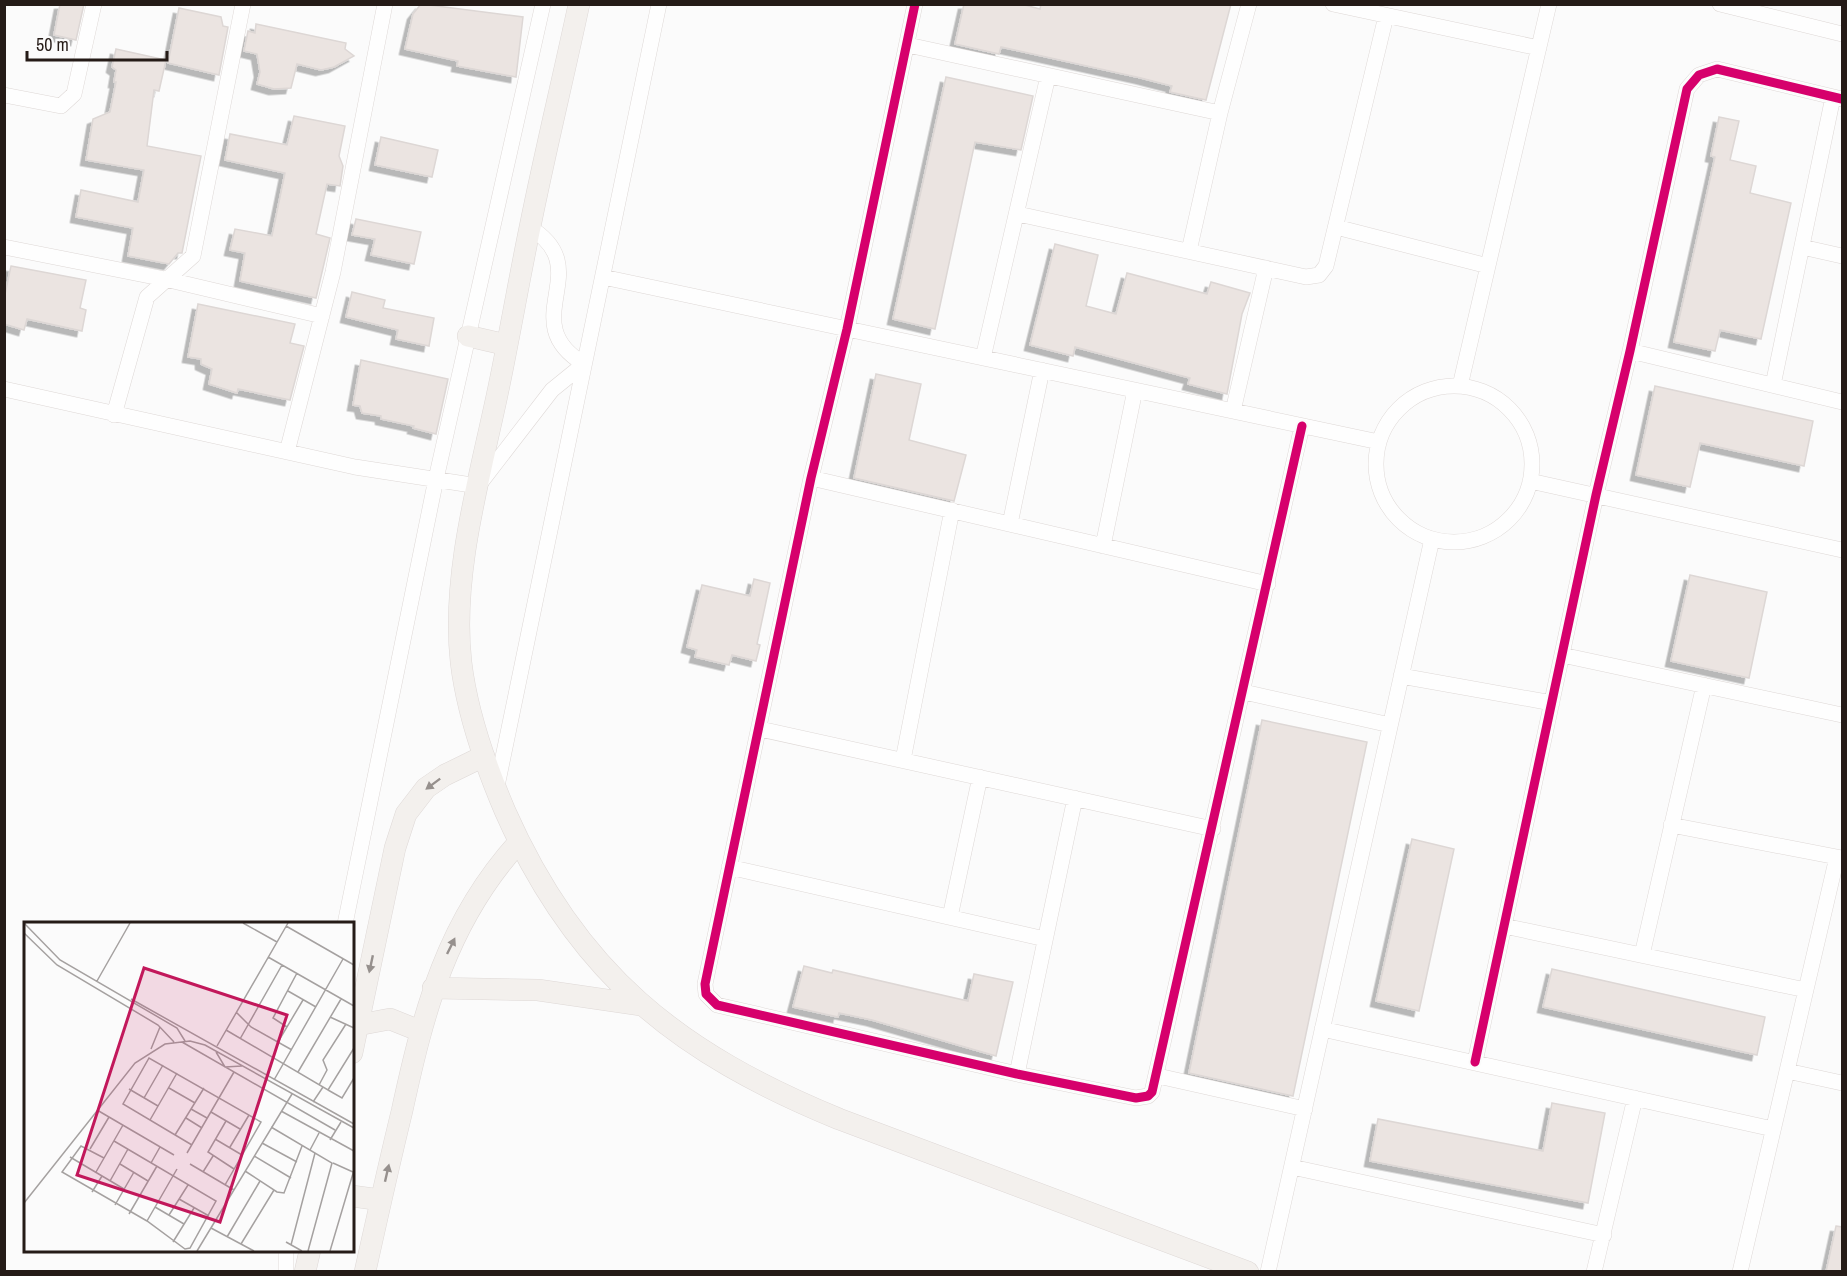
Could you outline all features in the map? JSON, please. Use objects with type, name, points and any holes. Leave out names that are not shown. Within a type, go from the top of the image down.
[{"type":"main road","points":[[579,4],[529,228],[461,582],[461,662],[470,711],[496,790],[519,842],[556,905],[605,970],[641,1005],[733,1071],[787,1098],[1248,1272]]},
{"type":"main road","points":[[468,336],[507,345]]},
{"type":"main road","points":[[354,1044],[395,849],[406,814],[426,788],[445,775],[484,756]]},
{"type":"main road","points":[[365,1272],[420,1031],[433,988],[443,961],[474,899],[519,842]]},
{"type":"main road","points":[[433,988],[538,990],[641,1005]]},
{"type":"main road","points":[[358,1025],[379,1019],[390,1019],[420,1031]]},
{"type":"main road","points":[[354,1196],[381,1200]]},
{"type":"main road","points":[[305,1272],[310,1252]]},
{"type":"street","points":[[4,95],[62,106],[69,101],[74,94],[94,4]]},
{"type":"street","points":[[114,415],[147,297],[193,256],[243,4]]},
{"type":"street","points":[[287,452],[333,272],[385,4]]},
{"type":"street","points":[[345,922],[436,479],[543,4]]},
{"type":"street","points":[[496,790],[659,4]]},
{"type":"street","points":[[915,4],[847,329],[811,478],[705,984],[706,994],[713,1002],[1017,1074],[1136,1098],[1148,1096],[1158,1076],[1302,426]]},
{"type":"street","points":[[1189,251],[1220,113],[1249,4]]},
{"type":"street","points":[[1333,4],[1539,48]]},
{"type":"street","points":[[1460,386],[1549,4]]},
{"type":"street","points":[[1720,4],[1842,34]]},
{"type":"street","points":[[1018,214],[1306,277],[1319,275],[1326,266],[1386,16]]},
{"type":"street","points":[[908,45],[1220,113]]},
{"type":"street","points":[[1475,1062],[1596,495],[1687,89],[1699,75],[1717,69],[1838,98],[1802,247],[1773,385]]},
{"type":"street","points":[[983,358],[1048,76]]},
{"type":"street","points":[[1336,227],[1488,266]]},
{"type":"street","points":[[529,228],[546,239],[559,265],[553,329],[568,352],[584,364]]},
{"type":"street","points":[[4,247],[165,279],[322,316]]},
{"type":"street","points":[[1802,247],[1842,256]]},
{"type":"street","points":[[1233,411],[1266,268]]},
{"type":"street","points":[[603,277],[1378,442]]},
{"type":"street","points":[[1630,351],[1842,402]]},
{"type":"street","points":[[4,389],[355,467],[478,486],[552,390],[584,364]]},
{"type":"street","points":[[1010,524],[1042,370]]},
{"type":"street","points":[[1443,386],[1460,386],[1479,390],[1496,398],[1510,410],[1522,426],[1529,443],[1532,462],[1530,481],[1524,498],[1514,513],[1493,531],[1468,540],[1432,539],[1406,524],[1385,502],[1378,483],[1376,462],[1378,442],[1385,426],[1409,399],[1443,386]]},
{"type":"street","points":[[1103,546],[1135,390]]},
{"type":"street","points":[[811,478],[1268,584]]},
{"type":"street","points":[[1530,481],[1842,550]]},
{"type":"street","points":[[903,760],[952,510]]},
{"type":"street","points":[[1268,1272],[1432,539]]},
{"type":"street","points":[[1562,655],[1842,715]]},
{"type":"street","points":[[1401,676],[1552,704]]},
{"type":"street","points":[[1642,955],[1704,685]]},
{"type":"street","points":[[1244,692],[1390,725]]},
{"type":"street","points":[[760,729],[1213,829]]},
{"type":"street","points":[[950,917],[980,777]]},
{"type":"street","points":[[1017,1074],[1075,798]]},
{"type":"street","points":[[1671,825],[1840,858],[1806,990],[1740,1272]]},
{"type":"street","points":[[729,867],[1045,939]]},
{"type":"street","points":[[1504,926],[1806,990]]},
{"type":"street","points":[[1322,1029],[1773,1129]]},
{"type":"street","points":[[1787,1071],[1842,1083]]},
{"type":"street","points":[[1158,1076],[1305,1108]]},
{"type":"street","points":[[1594,1272],[1635,1098]]},
{"type":"street","points":[[1292,1167],[1604,1235]]},
{"type":"street","points":[[286,1252],[286,1272]]},
{"type":"building","points":[[60,4],[84,4],[76,40],[54,35]]},
{"type":"building","points":[[421,4],[523,17],[516,77],[457,66],[458,61],[405,49],[413,14]]},
{"type":"building","points":[[964,4],[1021,4],[1040,9],[1041,4],[1231,4],[1206,100],[1170,92],[1172,86],[1141,78],[1001,47],[999,54],[955,44]]},
{"type":"building","points":[[179,8],[221,17],[223,26],[228,27],[219,75],[168,63]]},
{"type":"building","points":[[256,24],[346,43],[345,49],[354,56],[334,67],[321,70],[297,64],[291,88],[274,89],[257,84],[260,72],[257,54],[244,51],[248,31],[255,33]]},
{"type":"building","points":[[116,49],[166,60],[159,91],[154,90],[147,146],[201,156],[182,253],[178,253],[169,264],[128,256],[133,228],[76,217],[81,190],[138,202],[144,170],[86,160],[93,119],[110,112],[116,82],[114,82],[116,70],[112,67]]},
{"type":"building","points":[[946,77],[1033,96],[1021,150],[975,142],[935,329],[893,319]]},
{"type":"building","points":[[294,116],[345,126],[339,156],[343,166],[340,186],[327,184],[316,234],[330,238],[316,298],[240,281],[245,253],[230,250],[235,229],[272,236],[285,173],[225,160],[230,134],[287,145]]},
{"type":"building","points":[[1719,117],[1739,121],[1730,160],[1756,166],[1750,193],[1791,203],[1761,339],[1720,330],[1715,351],[1674,342],[1715,157],[1711,156]]},
{"type":"building","points":[[381,137],[438,150],[432,177],[375,165]]},
{"type":"building","points":[[356,219],[421,232],[414,264],[371,255],[375,239],[352,235]]},
{"type":"building","points":[[1055,244],[1098,255],[1086,306],[1116,314],[1127,273],[1207,294],[1211,282],[1250,293],[1242,314],[1227,394],[1188,384],[1190,378],[1075,347],[1073,356],[1030,345]]},
{"type":"building","points":[[11,266],[86,280],[80,308],[86,310],[82,331],[27,319],[24,330],[4,324],[4,299]]},
{"type":"building","points":[[352,292],[385,300],[383,308],[434,318],[429,346],[396,339],[398,330],[346,317]]},
{"type":"building","points":[[198,304],[295,324],[290,343],[304,346],[290,400],[238,389],[237,393],[209,384],[212,369],[201,364],[201,359],[188,357]]},
{"type":"building","points":[[361,360],[448,379],[436,434],[413,428],[414,426],[381,419],[381,416],[362,413],[360,406],[353,405]]},
{"type":"building","points":[[876,374],[921,384],[909,440],[966,455],[954,501],[854,478]]},
{"type":"building","points":[[1655,386],[1813,421],[1804,466],[1700,443],[1690,487],[1636,475]]},
{"type":"building","points":[[1690,575],[1767,592],[1749,678],[1671,661]]},
{"type":"building","points":[[754,579],[770,583],[757,644],[760,645],[756,661],[732,655],[729,665],[695,657],[697,650],[687,647],[702,585],[750,596]]},
{"type":"building","points":[[1262,720],[1367,742],[1293,1096],[1189,1073]]},
{"type":"building","points":[[1412,839],[1454,849],[1419,1011],[1376,1001]]},
{"type":"building","points":[[804,966],[832,973],[833,970],[968,1001],[974,974],[1013,982],[996,1056],[872,1020],[839,1013],[838,1017],[793,1007]]},
{"type":"building","points":[[1552,969],[1765,1017],[1757,1055],[1543,1007]]},
{"type":"building","points":[[1552,1103],[1605,1113],[1588,1203],[1370,1161],[1378,1119],[1543,1151]]},
{"type":"building","points":[[1836,1226],[1842,1227],[1842,1272],[1826,1272]]},
{"type":"cycle path","points":[[915,4],[847,329],[811,478],[705,984],[706,994],[717,1005],[1017,1074],[1136,1098],[1148,1096],[1152,1092],[1302,426]]},
{"type":"cycle path","points":[[1475,1062],[1596,495],[1687,89],[1699,75],[1717,69],[1842,99]]}]
